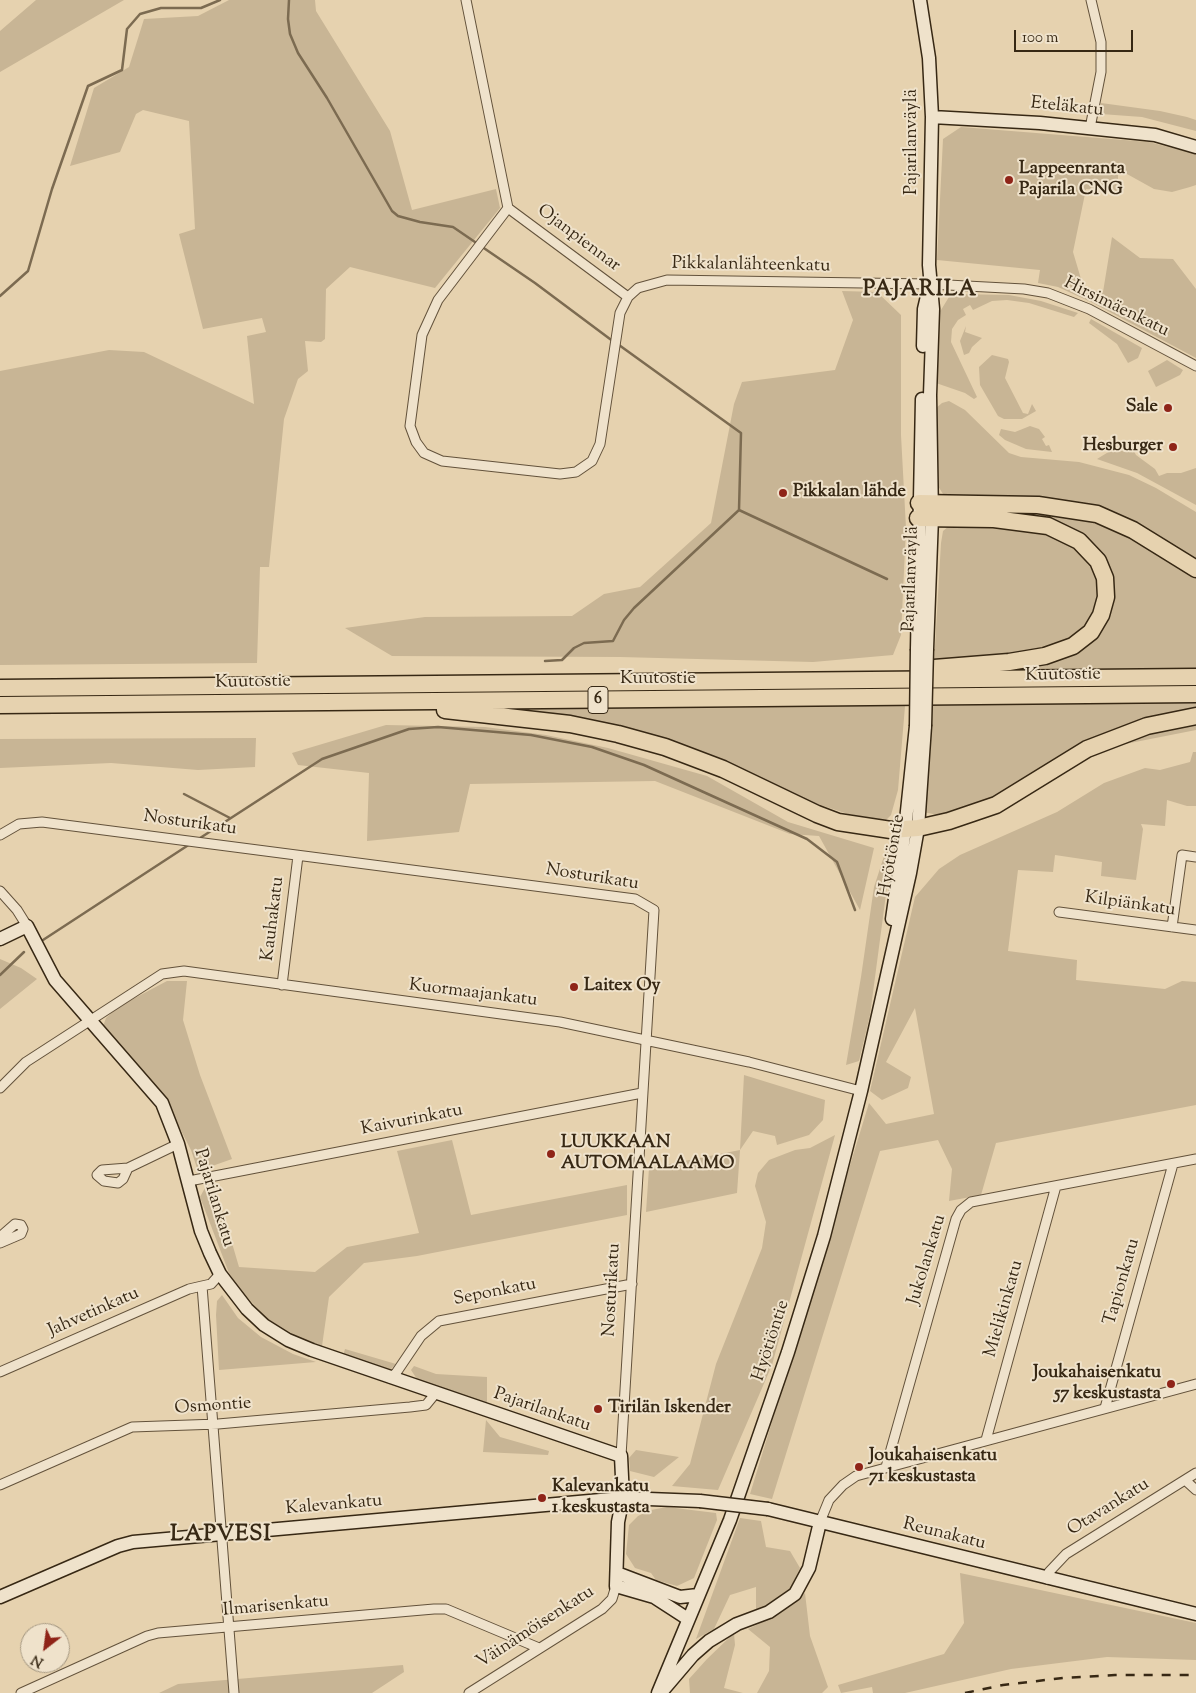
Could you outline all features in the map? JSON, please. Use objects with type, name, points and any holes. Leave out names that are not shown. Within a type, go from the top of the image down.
[{"type":"highway","points":[[925,511],[1038,505],[1097,514],[1133,530],[1196,569]]},
{"type":"highway","points":[[570,682],[907,670],[1009,662],[1045,656],[1073,646],[1091,632],[1101,615],[1106,597],[1105,578],[1098,561],[1080,541],[1063,531],[1030,522],[925,511]]},
{"type":"highway","name":"Kuutostie","points":[[0,688],[1196,677]]},
{"type":"highway","name":"Kuutostie","points":[[0,706],[1196,694]]},
{"type":"highway","points":[[221,704],[398,706],[466,711],[570,724],[618,734],[673,750],[723,769],[817,814],[838,822],[891,830],[911,829],[949,821],[996,805],[1065,762],[1120,736],[1147,726],[1196,716]]},
{"type":"main road","name":"Pajarilanväylä","points":[[920,0],[929,58],[932,117],[929,284],[933,309],[925,511],[920,726]]},
{"type":"main road","name":"Eteläkatu","points":[[932,117],[1040,123],[1155,135],[1196,147]]},
{"type":"main road","name":"Hyötiöntie","points":[[660,1693],[688,1619],[730,1520],[788,1352],[824,1236],[861,1091],[884,989],[911,829],[920,726]]},
{"type":"main road","points":[[0,939],[27,926]]},
{"type":"main road","name":"Pajarilankatu","points":[[27,926],[54,980],[162,1103],[178,1144],[201,1231],[220,1274],[247,1309],[264,1325],[288,1340],[390,1378],[621,1456]]},
{"type":"main road","name":"Nosturikatu","points":[[621,1456],[622,1498]]},
{"type":"main road","name":"Kalevankatu","points":[[0,1597],[118,1546],[133,1542],[622,1498],[682,1499]]},
{"type":"main road","name":"Väinämöisenkatu","points":[[616,1586],[618,1522],[622,1498]]},
{"type":"main road","name":"Reunakatu","points":[[682,1499],[768,1509],[1196,1614]]},
{"type":"main road","points":[[660,1693],[709,1641],[737,1624],[769,1612],[795,1594],[809,1568],[820,1522]]},
{"type":"main road","points":[[617,1572],[680,1597],[698,1595]]},
{"type":"main road","points":[[616,1586],[654,1597],[688,1619]]},
{"type":"street","points":[[466,0],[508,208],[438,300],[422,335],[410,426],[416,442],[424,453],[442,460],[560,474],[576,472],[592,461],[600,444],[620,313],[628,297]]},
{"type":"street","points":[[1090,128],[1100,72],[1101,49],[1091,0]]},
{"type":"street","name":"Ojanpiennar","points":[[508,208],[628,297]]},
{"type":"street","name":"Pikkalanlähteenkatu","points":[[628,297],[638,288],[667,280],[929,284]]},
{"type":"street","name":"Hirsimäenkatu","points":[[929,284],[986,286],[1048,293],[1089,309],[1196,366]]},
{"type":"street","name":"Nosturikatu","points":[[0,835],[19,824],[42,822],[636,900],[654,910],[621,1456]]},
{"type":"street","points":[[1172,927],[1182,855],[1196,857]]},
{"type":"street","name":"Kauhakatu","points":[[282,985],[298,856]]},
{"type":"street","name":"Pajarilankatu","points":[[0,892],[17,910],[27,926]]},
{"type":"street","name":"Kilpiänkatu","points":[[1060,912],[1196,930]]},
{"type":"street","name":"Kuormaajankatu","points":[[0,1088],[26,1062],[162,974],[174,972],[560,1022],[749,1062],[861,1091]]},
{"type":"street","name":"Kaivurinkatu","points":[[189,1181],[642,1093]]},
{"type":"street","points":[[128,1168],[178,1144]]},
{"type":"street","name":"Jukolankatu","points":[[886,1467],[960,1210],[971,1202],[1196,1159]]},
{"type":"street","name":"Tapionkatu","points":[[1105,1408],[1174,1164]]},
{"type":"street","name":"Mielikinkatu","points":[[986,1440],[1056,1186]]},
{"type":"street","points":[[0,1237],[14,1224],[20,1225],[21,1234],[0,1243]]},
{"type":"street","name":"Jahvetinkatu","points":[[0,1372],[189,1289],[211,1284],[220,1274]]},
{"type":"street","name":"Seponkatu","points":[[390,1378],[396,1373],[421,1336],[439,1321],[632,1284]]},
{"type":"street","points":[[202,1286],[234,1693]]},
{"type":"street","points":[[820,1522],[825,1506],[843,1485],[856,1476],[1196,1384]]},
{"type":"street","name":"Osmontie","points":[[0,1485],[132,1427],[213,1424],[426,1405],[435,1394]]},
{"type":"street","name":"Otavankatu","points":[[1047,1578],[1049,1572],[1066,1554],[1196,1473]]},
{"type":"street","points":[[1185,1480],[1196,1490]]},
{"type":"street","name":"Väinämöisenkatu","points":[[469,1693],[602,1609],[612,1598],[616,1586]]},
{"type":"street","name":"Ilmarisenkatu","points":[[21,1693],[147,1636],[230,1627],[446,1609],[539,1648]]},
{"type":"shaded area","points":[[36,0],[124,0],[0,72],[0,31]]},
{"type":"shaded area","points":[[229,0],[315,0],[316,11],[390,131],[412,210],[496,189],[500,208],[435,288],[350,267],[326,289],[325,339],[321,342],[305,341],[308,371],[298,379],[284,419],[269,567],[260,567],[257,663],[0,665],[0,371],[109,350],[144,352],[254,404],[247,336],[266,332],[262,318],[203,329],[179,234],[195,229],[189,121],[143,110],[136,114],[120,152],[70,166],[94,88],[129,67],[144,19],[198,16]]},
{"type":"shaded area","points":[[1101,103],[1160,111],[1187,117],[1196,120],[1196,131],[1142,117],[1101,114]]},
{"type":"shaded area","points":[[961,127],[1149,142],[1196,154],[1196,185],[1190,187],[1172,192],[1154,189],[1118,169],[1118,191],[1086,189],[1073,252],[1084,289],[1103,292],[1112,237],[1140,258],[1173,259],[1196,289],[1196,358],[1093,303],[1058,287],[1038,283],[1040,270],[937,260],[943,139]]},
{"type":"shaded area","points":[[842,291],[877,292],[901,315],[901,435],[906,528],[901,635],[893,655],[813,662],[620,657],[392,656],[345,628],[425,617],[572,616],[604,594],[640,587],[711,523],[734,404],[742,382],[835,370],[853,320]]},
{"type":"shaded area","points":[[955,294],[1009,295],[1041,301],[1078,313],[1074,317],[1029,303],[1007,300],[992,301],[973,310],[970,305],[963,309],[966,315],[958,320],[952,329],[951,342],[977,397],[974,399],[965,393],[936,383],[937,312],[941,310],[949,297]]},
{"type":"shaded area","points":[[1091,319],[1142,348],[1138,358],[1128,363],[1117,344],[1089,323]]},
{"type":"shaded area","points":[[966,326],[965,332],[982,338],[972,347],[969,353],[964,355],[960,341]]},
{"type":"shaded area","points":[[992,355],[1008,359],[1005,378],[1023,413],[1028,414],[1032,404],[1036,411],[1022,419],[1004,419],[998,416],[980,385],[979,367]]},
{"type":"shaded area","points":[[1167,360],[1183,370],[1180,375],[1156,387],[1148,371]]},
{"type":"shaded area","points":[[949,401],[965,410],[1009,453],[1021,457],[1079,462],[1129,475],[1156,488],[1196,512],[1196,561],[1114,514],[1083,503],[1048,499],[952,497],[943,494],[938,486],[935,475],[935,409],[942,403]]},
{"type":"shaded area","points":[[1030,426],[1039,429],[1045,437],[1042,439],[1046,446],[1049,445],[1052,452],[1026,449],[1005,440],[999,435],[1001,429],[1015,432]]},
{"type":"shaded area","points":[[1128,440],[1136,455],[1155,469],[1159,476],[1167,473],[1181,473],[1196,468],[1196,505],[1137,473],[1097,459]]},
{"type":"shaded area","points":[[942,508],[1032,510],[1103,522],[1196,574],[1196,668],[971,671],[1061,657],[1110,600],[1082,535]]},
{"type":"shaded area","points":[[949,526],[1026,526],[1068,539],[1096,569],[1100,601],[1083,632],[1062,646],[1033,652],[934,663],[941,543],[943,531]]},
{"type":"shaded area","points":[[1196,700],[1196,709],[1098,737],[1042,766],[987,803],[943,816],[923,812],[930,746],[930,706]]},
{"type":"shaded area","points":[[905,706],[898,790],[891,815],[886,820],[848,814],[808,801],[716,757],[643,733],[501,707]]},
{"type":"shaded area","points":[[1196,721],[1196,730],[1120,745],[1070,765],[1156,729]]},
{"type":"shaded area","points":[[386,725],[485,727],[546,735],[608,748],[707,776],[788,822],[874,848],[860,910],[819,836],[790,834],[655,781],[470,784],[459,832],[367,841],[369,773],[298,765],[292,753]]},
{"type":"shaded area","points":[[256,738],[255,767],[198,770],[111,763],[0,768],[0,739]]},
{"type":"shaded area","points":[[1193,752],[1196,752],[1196,806],[1187,806],[1167,800],[1165,826],[1141,824],[1143,829],[1136,880],[1101,876],[1102,862],[1055,855],[1053,872],[1018,870],[1008,951],[1077,960],[1076,980],[1165,989],[1182,981],[1196,982],[1196,1105],[996,1143],[981,1195],[949,1201],[952,1169],[938,1140],[880,1151],[772,1499],[750,1494],[869,1103],[886,1124],[934,1114],[915,1008],[886,1062],[911,1077],[908,1088],[882,1100],[870,1091],[915,897],[939,869],[960,855],[1057,812],[1104,783],[1145,768],[1160,770],[1190,762]]},
{"type":"shaded area","points":[[887,847],[890,864],[870,1015],[859,1061],[846,1065],[874,887]]},
{"type":"shaded area","points":[[0,959],[21,968],[37,979],[0,1009]]},
{"type":"shaded area","points":[[167,981],[187,981],[183,1020],[200,1075],[232,1159],[198,1171],[191,1150],[171,1111],[102,1029],[106,1018],[118,1007]]},
{"type":"shaded area","points":[[744,1075],[825,1100],[823,1120],[809,1135],[777,1145],[775,1136],[753,1131],[740,1150]]},
{"type":"shaded area","points":[[835,1135],[772,1365],[718,1490],[672,1486],[690,1464],[716,1364],[762,1248],[766,1222],[755,1186],[758,1173],[769,1160],[795,1150],[810,1148]]},
{"type":"shaded area","points":[[452,1140],[471,1215],[627,1185],[627,1215],[417,1256],[364,1263],[329,1297],[322,1346],[298,1337],[268,1319],[241,1291],[229,1273],[200,1197],[206,1186],[215,1185],[239,1267],[315,1272],[347,1247],[419,1233],[397,1151]]},
{"type":"shaded area","points":[[740,1150],[737,1193],[646,1212],[649,1168]]},
{"type":"shaded area","points":[[222,1295],[238,1318],[261,1337],[293,1354],[316,1362],[219,1370],[216,1315],[217,1301]]},
{"type":"shaded area","points":[[345,1349],[396,1364],[391,1369],[383,1370],[343,1356]]},
{"type":"shaded area","points":[[414,1366],[436,1374],[487,1377],[487,1403],[417,1379],[411,1370]]},
{"type":"shaded area","points":[[486,1420],[500,1437],[549,1451],[548,1455],[483,1452]]},
{"type":"shaded area","points":[[636,1450],[679,1457],[654,1477],[630,1471],[629,1458]]},
{"type":"shaded area","points":[[667,1507],[716,1513],[717,1520],[694,1578],[677,1586],[656,1580],[651,1573],[635,1568],[626,1554],[629,1525],[638,1516],[651,1510]]},
{"type":"shaded area","points":[[740,1518],[761,1521],[766,1547],[790,1551],[800,1568],[790,1589],[778,1602],[756,1610],[756,1587],[730,1595],[714,1629],[696,1639]]},
{"type":"shaded area","points":[[960,1573],[1196,1623],[1196,1660],[1107,1657],[1011,1669],[905,1693],[873,1693],[872,1687],[841,1693],[838,1685],[944,1654],[964,1623]]},
{"type":"shaded area","points":[[805,1593],[810,1636],[828,1687],[822,1693],[757,1693],[769,1671],[770,1647],[748,1629],[773,1617]]},
{"type":"shaded area","points":[[734,1633],[735,1645],[724,1688],[743,1693],[690,1693],[689,1679]]},
{"type":"shaded area","points":[[403,1665],[404,1672],[372,1693],[159,1693],[178,1684]]},
{"type":"waterway","points":[[0,296],[28,271],[52,189],[88,86],[122,70],[127,29],[140,14],[161,8],[201,8],[220,0]]},
{"type":"waterway","points":[[289,0],[288,19],[290,34],[298,53],[327,98],[392,211],[398,216],[420,222],[453,227],[535,283],[614,342]]},
{"type":"waterway","points":[[545,661],[562,660],[574,648],[584,643],[613,641],[624,620],[634,608],[739,510],[741,433],[619,345]]},
{"type":"waterway","points":[[739,510],[887,579]]},
{"type":"waterway","points":[[197,840],[322,759],[409,729],[438,727],[531,735],[592,747],[644,765],[807,839],[837,862],[855,910]]},
{"type":"waterway","points":[[184,794],[230,818]]},
{"type":"waterway","points":[[43,940],[190,844]]},
{"type":"waterway","points":[[0,975],[24,952]]},
{"type":"railway","points":[[965,1693],[1003,1685],[1063,1678],[1115,1675],[1196,1675]]},
{"type":"place","name":"Lappeenranta Pajarila CNG","points":[[1009,180]]},
{"type":"place","name":"Sale","points":[[1168,408]]},
{"type":"place","name":"Hesburger","points":[[1173,447]]},
{"type":"place","name":"Pikkalan lähde","points":[[783,493]]},
{"type":"place","name":"Laitex Oy","points":[[574,987]]},
{"type":"place","name":"LUUKKAAN AUTOMAALAAMO","points":[[551,1154]]},
{"type":"place","name":"Joukahaisenkatu 57 keskustasta","points":[[1171,1384]]},
{"type":"place","name":"Tirilän Iskender","points":[[598,1409]]},
{"type":"place","name":"Joukahaisenkatu 71 keskustasta","points":[[859,1467]]},
{"type":"place","name":"Kalevankatu 1 keskustasta","points":[[542,1498]]},
{"type":"district","name":"PAJARILA","points":[[920,291]]},
{"type":"district","name":"LAPVESI","points":[[221,1536]]}]
